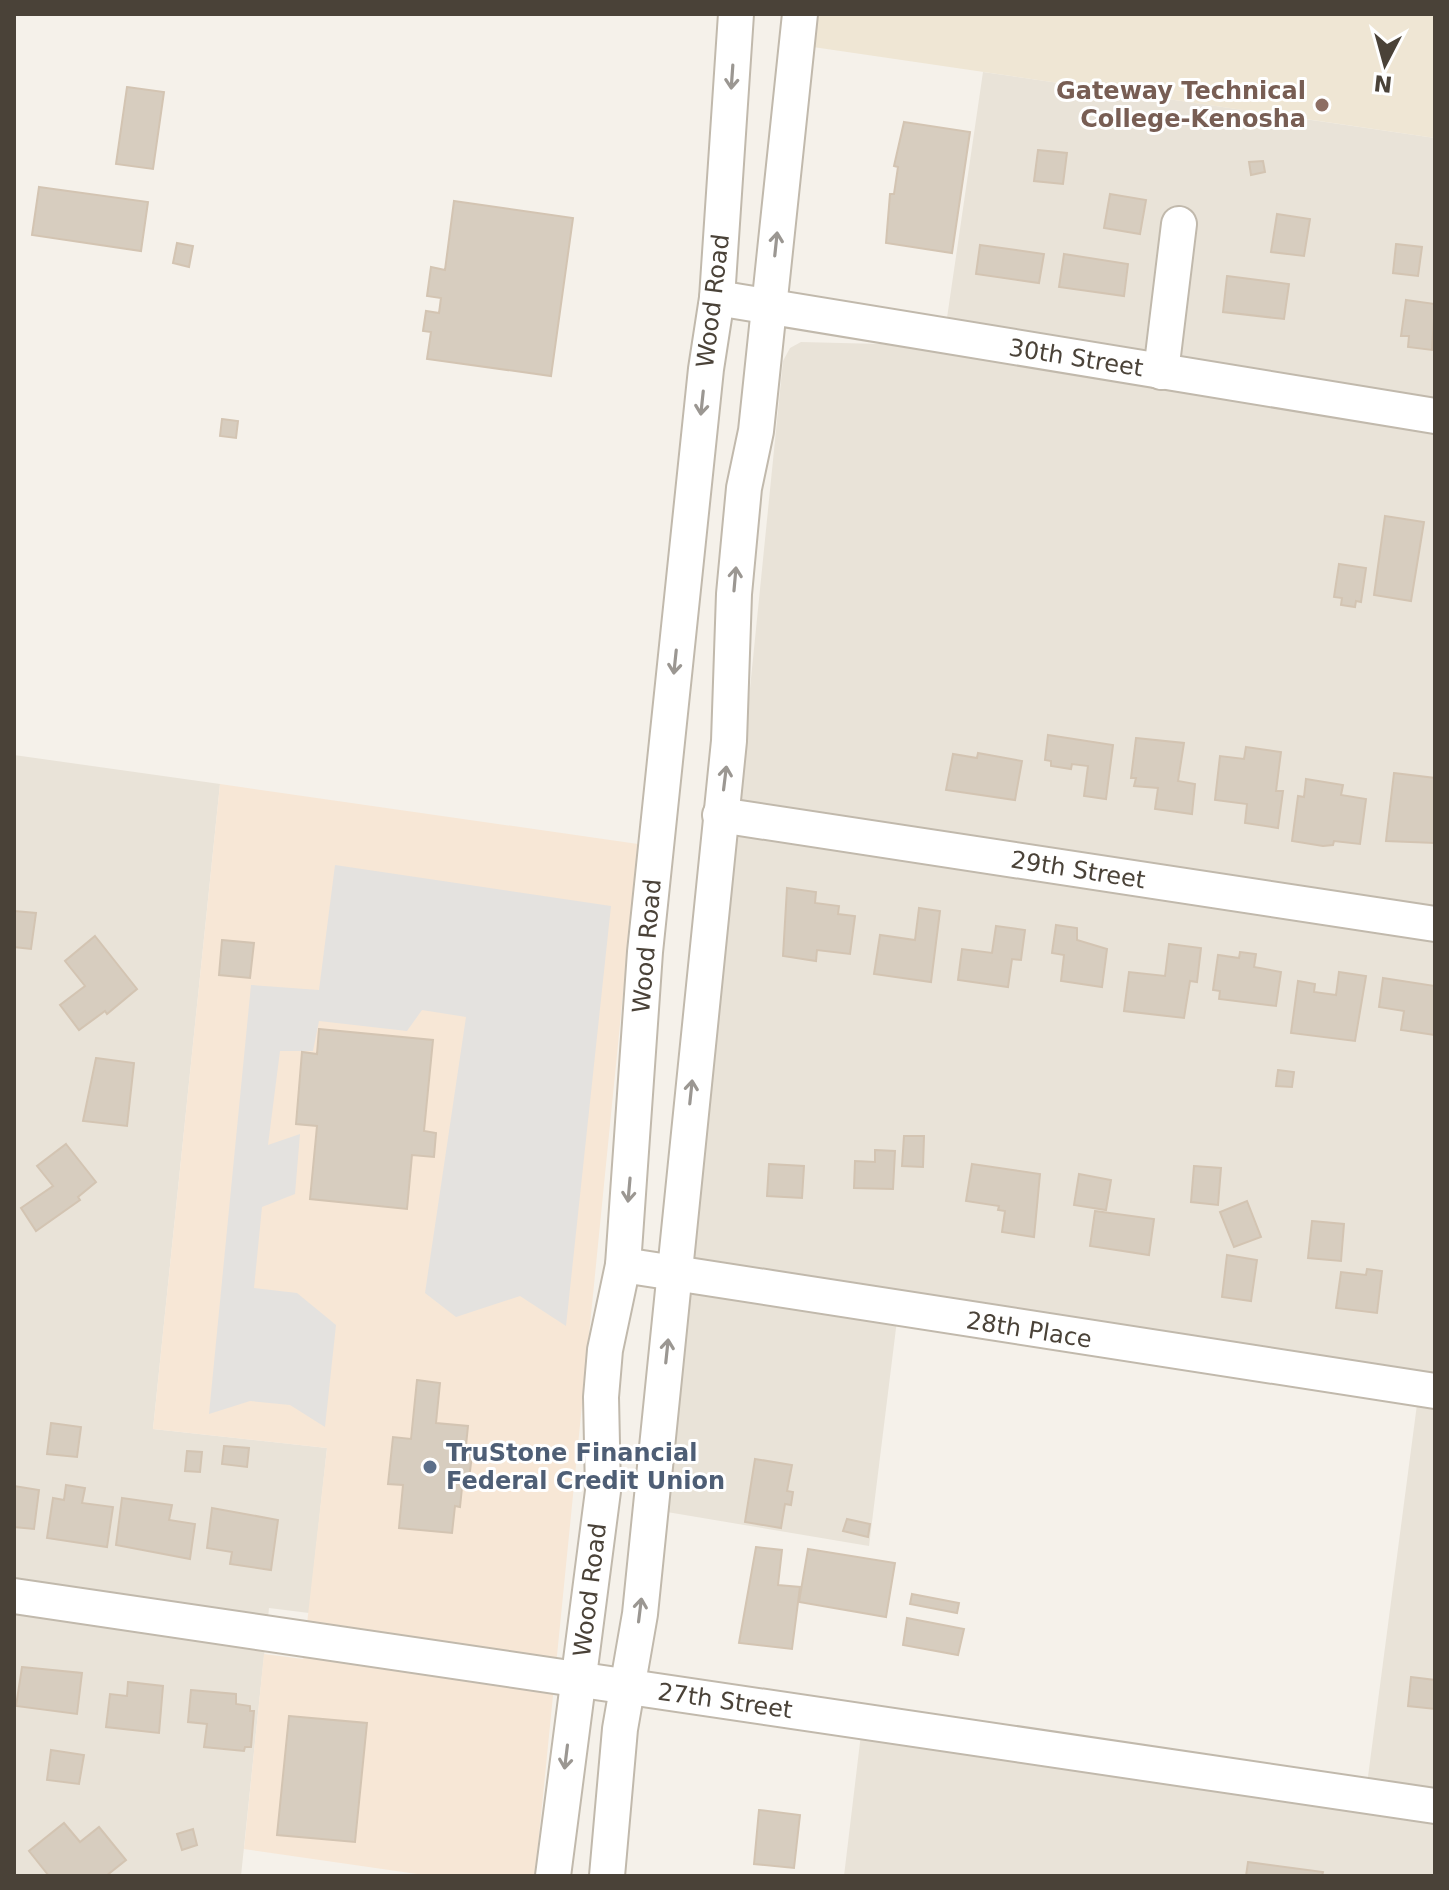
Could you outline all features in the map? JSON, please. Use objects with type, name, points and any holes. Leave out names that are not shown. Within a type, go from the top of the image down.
[{"type":"street","name":"Wood Road","points":[[553,1876],[603,1491],[601,1397],[605,1350],[623,1265],[645,952],[706,369],[717,298],[736,14]]},
{"type":"street","name":"Wood Road","points":[[607,1876],[626,1686],[640,1614],[729,741],[734,594],[744,488],[756,431],[800,14]]},
{"type":"street","points":[[1161,372],[1179,224]]},
{"type":"street","name":"30th Street","points":[[717,298],[1435,416]]},
{"type":"street","name":"29th Street","points":[[720,815],[1435,924]]},
{"type":"street","name":"28th Place","points":[[623,1265],[675,1276],[1435,1391]]},
{"type":"street","name":"27th Street","points":[[14,1596],[1435,1806]]},
{"type":"shaded area","name":"Gateway Technical College-Kenosha","points":[[816,14],[1435,14],[1435,138],[813,47]]},
{"type":"shaded area","points":[[983,72],[1435,138],[1435,1876],[844,1876],[861,1734],[1364,1807],[1421,1374],[900,1296],[869,1546],[667,1512],[783,361],[790,348],[801,342],[881,344],[942,352]]},
{"type":"shaded area","points":[[14,755],[220,784],[153,1429],[327,1448],[309,1613],[269,1608],[241,1876],[14,1876]]},
{"type":"shaded area","points":[[220,784],[638,844],[535,1876],[431,1876],[244,1849],[264,1654],[303,1659],[327,1448],[153,1429]]},
{"type":"shaded area","points":[[335,865],[611,906],[566,1326],[520,1296],[456,1317],[425,1293],[466,1017],[422,1010],[407,1031],[319,1021],[313,1051],[280,1051],[268,1145],[300,1134],[295,1194],[262,1207],[254,1288],[297,1293],[336,1325],[325,1427],[290,1405],[250,1401],[209,1414],[251,985],[319,990]]},
{"type":"building","points":[[127,87],[164,92],[153,169],[116,164]]},
{"type":"building","points":[[904,122],[970,132],[952,253],[886,243],[890,194],[894,194],[898,167],[894,166]]},
{"type":"building","points":[[1038,150],[1067,153],[1063,184],[1034,181]]},
{"type":"building","points":[[1263,161],[1265,172],[1251,175],[1249,162]]},
{"type":"building","points":[[39,187],[148,202],[141,251],[32,235]]},
{"type":"building","points":[[1110,194],[1146,200],[1140,234],[1104,228]]},
{"type":"building","points":[[454,201],[573,218],[551,376],[427,359],[431,332],[423,331],[426,311],[439,313],[441,298],[427,296],[431,267],[445,270]]},
{"type":"building","points":[[1277,214],[1310,219],[1304,256],[1271,252]]},
{"type":"building","points":[[177,243],[193,246],[189,267],[173,263]]},
{"type":"building","points":[[1396,244],[1422,247],[1418,276],[1393,273]]},
{"type":"building","points":[[980,245],[1044,254],[1039,283],[976,274]]},
{"type":"building","points":[[1064,254],[1128,264],[1124,296],[1059,287]]},
{"type":"building","points":[[1227,276],[1289,284],[1284,319],[1223,312]]},
{"type":"building","points":[[1406,300],[1435,304],[1432,350],[1408,347],[1409,336],[1401,336]]},
{"type":"building","points":[[222,419],[238,421],[236,438],[220,436]]},
{"type":"building","points":[[1385,516],[1424,522],[1411,601],[1374,595]]},
{"type":"building","points":[[1339,564],[1366,568],[1361,602],[1356,601],[1355,607],[1341,605],[1342,598],[1334,597]]},
{"type":"building","points":[[1048,735],[1113,745],[1106,799],[1084,796],[1088,766],[1072,764],[1071,769],[1051,766],[1051,761],[1045,760]]},
{"type":"building","points":[[1136,738],[1184,743],[1178,781],[1195,784],[1192,814],[1155,809],[1158,788],[1134,786],[1136,778],[1131,778]]},
{"type":"building","points":[[1246,747],[1281,752],[1276,791],[1283,791],[1278,828],[1245,823],[1247,804],[1215,800],[1220,756],[1244,759]]},
{"type":"building","points":[[978,753],[1022,761],[1015,800],[946,790],[953,754],[977,758]]},
{"type":"building","points":[[1394,773],[1435,778],[1435,843],[1386,841]]},
{"type":"building","points":[[1306,779],[1343,785],[1341,795],[1366,799],[1360,844],[1334,841],[1333,845],[1323,846],[1292,841],[1298,796],[1304,797]]},
{"type":"building","points":[[787,888],[816,892],[815,903],[839,906],[838,914],[855,916],[850,954],[817,950],[816,961],[783,956]]},
{"type":"building","points":[[919,908],[940,911],[931,982],[874,974],[880,935],[915,940]]},
{"type":"building","points":[[14,911],[36,913],[31,949],[14,947]]},
{"type":"building","points":[[1056,925],[1077,928],[1077,940],[1107,949],[1102,987],[1061,981],[1064,955],[1052,953]]},
{"type":"building","points":[[996,926],[1025,930],[1021,960],[1012,959],[1008,987],[958,980],[962,949],[992,953]]},
{"type":"building","points":[[95,936],[137,989],[107,1014],[105,1011],[79,1030],[60,1005],[85,986],[65,961]]},
{"type":"building","points":[[222,940],[254,943],[250,978],[219,975]]},
{"type":"building","points":[[1169,944],[1201,948],[1197,982],[1190,981],[1184,1018],[1124,1011],[1129,972],[1165,976]]},
{"type":"building","points":[[1240,952],[1256,954],[1254,967],[1281,972],[1276,1006],[1219,999],[1220,991],[1213,990],[1218,955],[1239,958]]},
{"type":"building","points":[[1339,972],[1366,976],[1355,1041],[1291,1033],[1298,981],[1315,984],[1314,992],[1336,995]]},
{"type":"building","points":[[1383,978],[1435,986],[1435,1035],[1401,1030],[1404,1011],[1379,1007]]},
{"type":"building","points":[[319,1029],[433,1040],[424,1131],[436,1133],[434,1157],[412,1155],[407,1209],[310,1199],[317,1126],[296,1124],[302,1052],[317,1054]]},
{"type":"building","points":[[96,1058],[134,1063],[127,1126],[83,1121]]},
{"type":"building","points":[[1278,1070],[1294,1072],[1292,1087],[1276,1086]]},
{"type":"building","points":[[904,1136],[924,1136],[923,1167],[902,1166]]},
{"type":"building","points":[[66,1144],[96,1182],[78,1197],[80,1200],[36,1231],[21,1208],[53,1186],[37,1166]]},
{"type":"building","points":[[875,1150],[895,1151],[893,1189],[854,1188],[855,1161],[875,1162]]},
{"type":"building","points":[[769,1164],[804,1166],[802,1198],[767,1196]]},
{"type":"building","points":[[972,1164],[1040,1174],[1034,1237],[1002,1232],[1005,1211],[998,1210],[999,1206],[966,1201]]},
{"type":"building","points":[[1194,1166],[1221,1168],[1218,1205],[1191,1202]]},
{"type":"building","points":[[1079,1174],[1111,1180],[1106,1210],[1074,1205]]},
{"type":"building","points":[[1247,1201],[1261,1237],[1234,1247],[1220,1212]]},
{"type":"building","points":[[1095,1211],[1154,1219],[1149,1255],[1090,1246]]},
{"type":"building","points":[[1312,1221],[1344,1224],[1341,1261],[1308,1258]]},
{"type":"building","points":[[1227,1255],[1257,1260],[1251,1301],[1222,1297]]},
{"type":"building","points":[[1367,1269],[1382,1271],[1377,1313],[1336,1308],[1341,1272],[1366,1275]]},
{"type":"building","name":"TruStone Financial Federal Credit Union","points":[[417,1380],[440,1383],[436,1423],[468,1426],[465,1455],[472,1455],[469,1479],[463,1478],[460,1507],[455,1506],[452,1533],[399,1528],[403,1485],[388,1484],[393,1437],[411,1439]]},
{"type":"building","points":[[51,1423],[81,1427],[77,1457],[47,1454]]},
{"type":"building","points":[[224,1446],[249,1448],[247,1467],[222,1464]]},
{"type":"building","points":[[187,1451],[202,1452],[200,1472],[185,1471]]},
{"type":"building","points":[[755,1459],[792,1465],[787,1491],[793,1492],[791,1505],[785,1504],[781,1528],[745,1522]]},
{"type":"building","points":[[66,1485],[85,1488],[82,1503],[113,1507],[107,1547],[47,1538],[53,1498],[64,1500]]},
{"type":"building","points":[[14,1486],[39,1490],[34,1529],[14,1527]]},
{"type":"building","points":[[122,1498],[172,1505],[169,1520],[195,1524],[190,1559],[116,1545]]},
{"type":"building","points":[[212,1508],[278,1520],[271,1570],[230,1564],[232,1552],[207,1548]]},
{"type":"building","points":[[847,1519],[870,1524],[868,1537],[843,1531]]},
{"type":"building","points":[[756,1547],[782,1550],[778,1585],[800,1587],[792,1649],[739,1643]]},
{"type":"building","points":[[808,1549],[895,1563],[886,1617],[799,1602]]},
{"type":"building","points":[[912,1594],[959,1603],[957,1613],[910,1604]]},
{"type":"building","points":[[907,1618],[964,1629],[958,1655],[903,1645]]},
{"type":"building","points":[[22,1667],[82,1673],[77,1714],[16,1706]]},
{"type":"building","points":[[1411,1677],[1435,1680],[1435,1709],[1408,1706]]},
{"type":"building","points":[[128,1682],[163,1686],[159,1733],[106,1727],[110,1694],[127,1696]]},
{"type":"building","points":[[191,1690],[236,1694],[236,1704],[250,1706],[250,1711],[254,1711],[251,1747],[245,1747],[244,1751],[204,1747],[207,1724],[188,1722]]},
{"type":"building","points":[[289,1716],[367,1723],[355,1842],[277,1835]]},
{"type":"building","points":[[51,1750],[84,1755],[79,1784],[47,1780]]},
{"type":"building","points":[[759,1810],[800,1815],[794,1868],[754,1864]]},
{"type":"building","points":[[64,1823],[80,1842],[99,1827],[126,1860],[106,1876],[49,1876],[29,1851]]},
{"type":"building","points":[[193,1829],[197,1845],[182,1850],[177,1834]]},
{"type":"building","points":[[1248,1862],[1323,1872],[1322,1876],[1246,1876]]},
{"type":"place","name":"Gateway Technical College-Kenosha","points":[[1322,105]]},
{"type":"place","name":"TruStone Financial Federal Credit Union","points":[[430,1467]]}]
